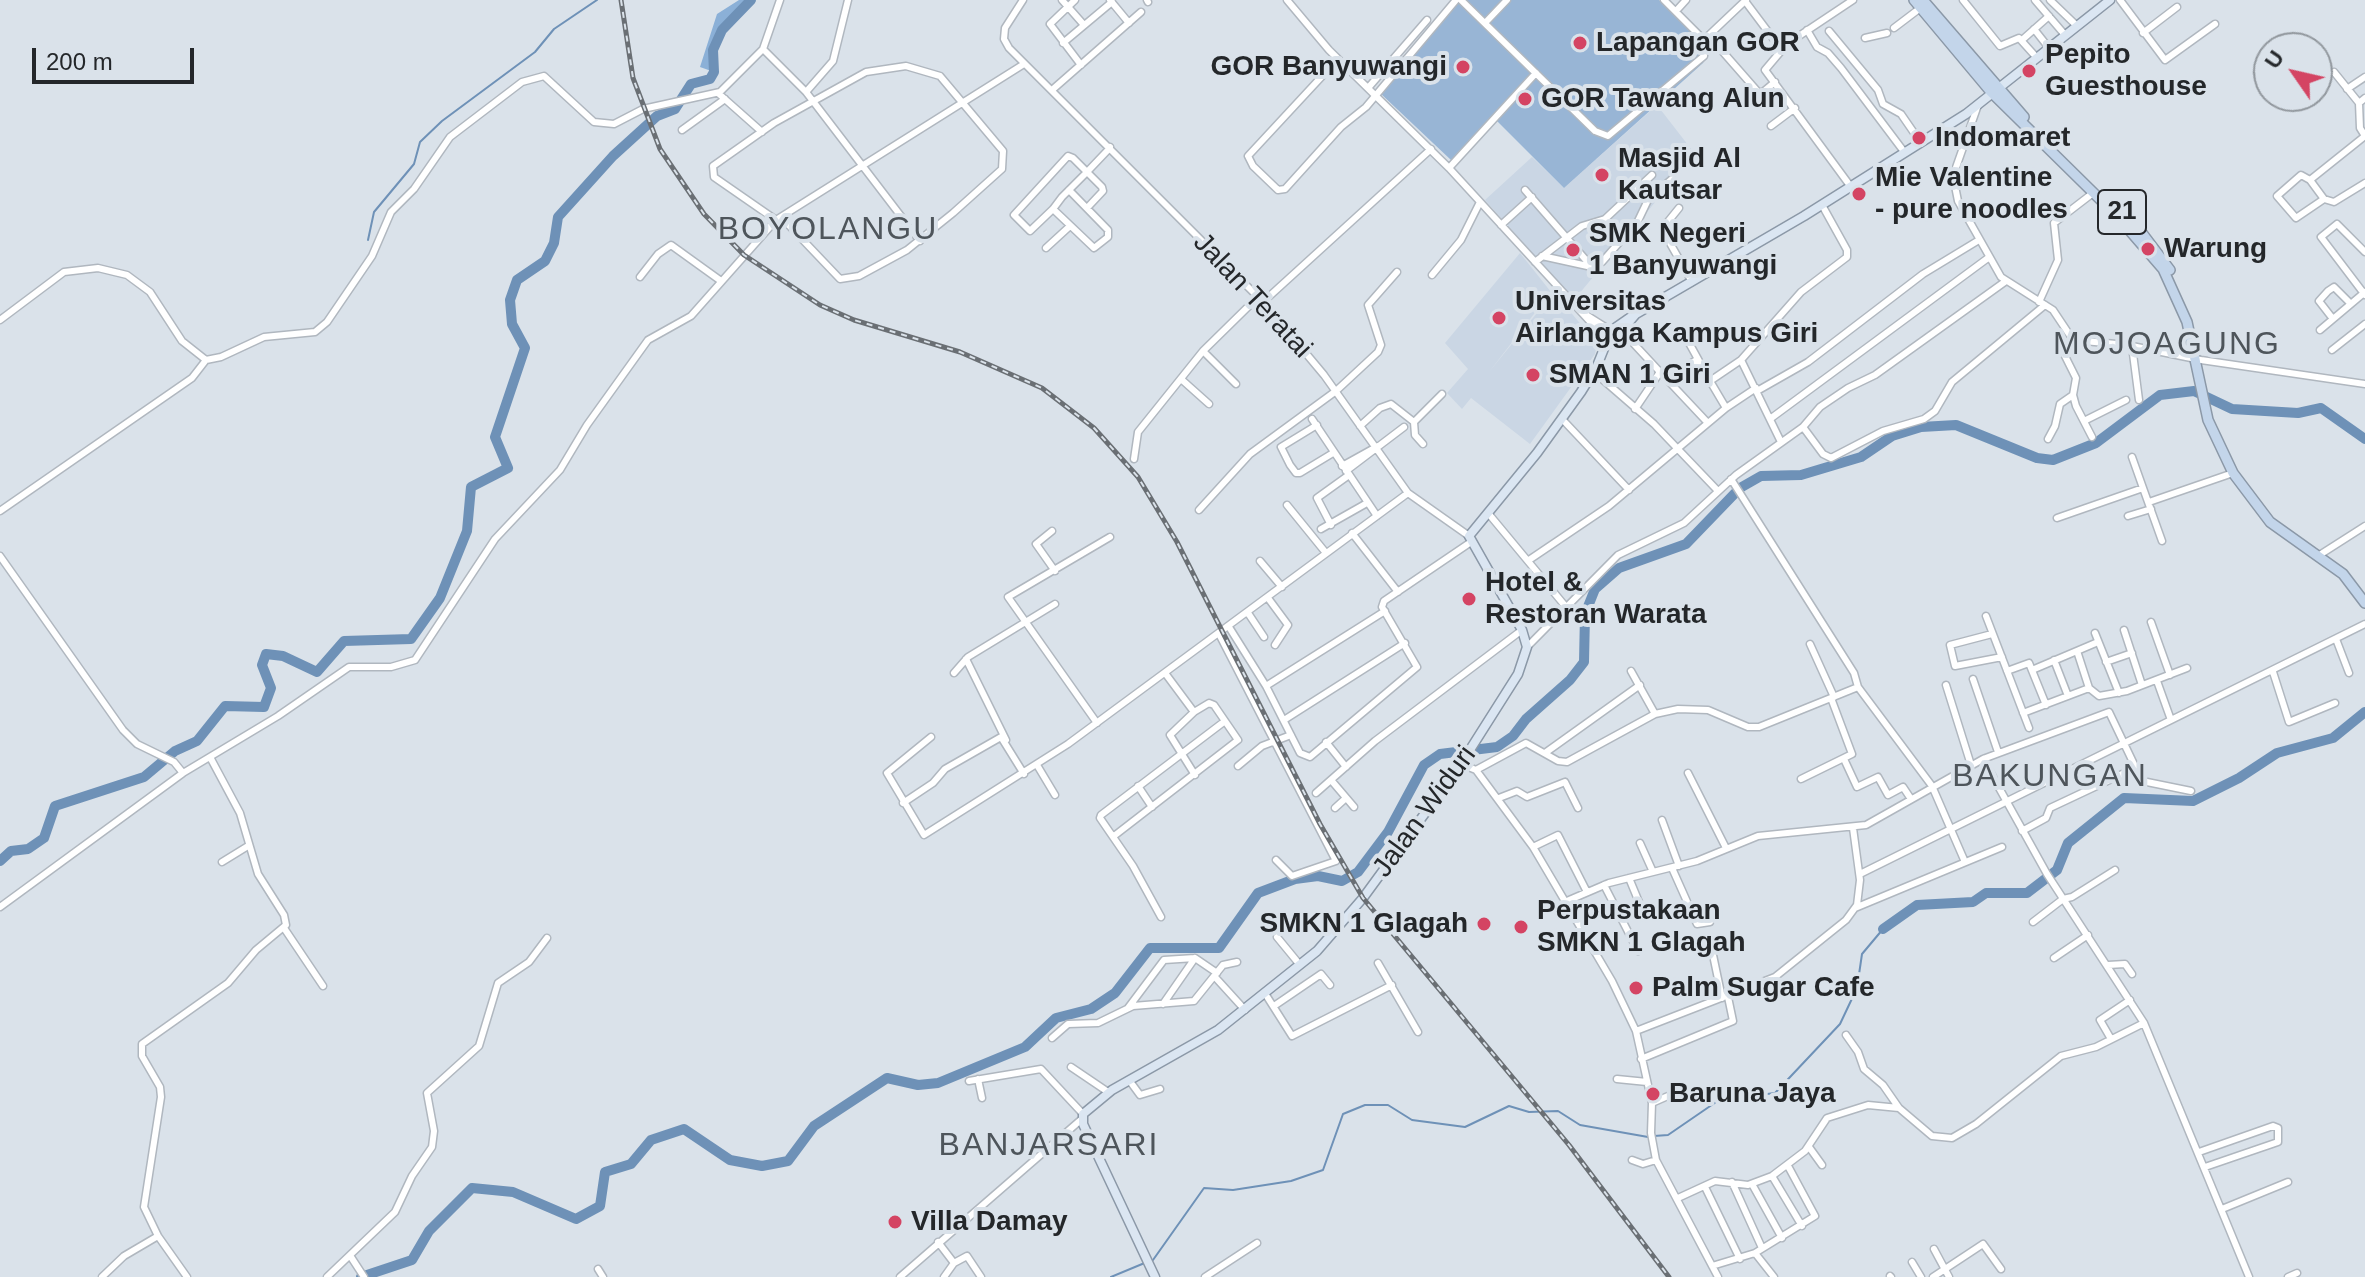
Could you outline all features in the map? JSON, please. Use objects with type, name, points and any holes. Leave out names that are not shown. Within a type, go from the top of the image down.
[{"type":"highway","name":"21","points":[[1921,3],[1985,76],[1993,90]]},
{"type":"highway","name":"21","points":[[1921,3],[1993,90],[2142,233],[2168,266],[2189,307],[2205,401],[2233,473],[2270,522],[2349,571],[2365,591]]},
{"type":"highway","name":"21","points":[[2066,163],[2163,269],[2182,306],[2198,360]]},
{"type":"highway","name":"21","points":[[2205,401],[2250,490],[2288,533],[2349,579],[2365,603]]},
{"type":"main road","points":[[1527,647],[1522,630],[1470,539],[1562,419],[1596,369],[1613,336],[1636,314],[1822,205],[1978,105],[1993,90],[2110,0]]},
{"type":"main road","name":"Jalan Widuri","points":[[1083,1116],[1106,1094],[1131,1084],[1245,1010],[1270,1001],[1300,965],[1350,915],[1462,762],[1518,674],[1527,647]]},
{"type":"main road","points":[[1083,1116],[1155,1277]]},
{"type":"street","points":[[0,511],[192,378],[206,360],[221,357],[264,337],[304,334],[323,327],[372,256],[391,212],[414,189],[450,137],[528,78],[544,76],[584,115],[604,125],[614,124],[643,109],[718,93],[733,82],[763,49],[780,0]]},
{"type":"street","points":[[806,92],[833,61],[848,0]]},
{"type":"street","name":"Jalan Teratai","points":[[1023,0],[1005,28],[1004,39],[1024,64],[1261,300],[1336,391],[1408,493],[1470,539]]},
{"type":"street","points":[[1075,0],[1065,3],[1050,24],[1081,65]]},
{"type":"street","points":[[1287,0],[1338,59],[1431,149],[1580,311],[1660,372],[1707,422]]},
{"type":"street","points":[[1338,59],[1248,156],[1276,188],[1285,189],[1458,0],[1595,131],[1608,136],[1700,62],[1707,38],[1745,1],[1781,49]]},
{"type":"street","points":[[1485,23],[1507,0]]},
{"type":"street","points":[[1664,0],[1707,38],[1758,92],[1763,92],[1775,82]]},
{"type":"street","points":[[1676,11],[1686,0]]},
{"type":"street","points":[[1851,187],[1765,69],[1781,49],[1853,0]]},
{"type":"street","points":[[1963,0],[2000,46],[2016,38],[2022,40],[2037,58]]},
{"type":"street","points":[[2035,0],[2065,35]]},
{"type":"street","points":[[2050,0],[2077,26]]},
{"type":"street","points":[[2120,0],[2165,60],[2215,24]]},
{"type":"street","points":[[1063,43],[1111,1],[1129,23]]},
{"type":"street","points":[[1065,3],[1084,25]]},
{"type":"street","points":[[1894,28],[1921,3]]},
{"type":"street","points":[[2143,33],[2177,7]]},
{"type":"street","points":[[1052,90],[1141,12]]},
{"type":"street","points":[[2022,40],[2049,16]]},
{"type":"street","points":[[1368,88],[1427,20]]},
{"type":"street","points":[[2034,29],[2049,48]]},
{"type":"street","points":[[1807,30],[1817,47],[1841,68],[1905,153]]},
{"type":"street","points":[[1829,31],[1878,90],[1883,104],[1901,114],[1921,143]]},
{"type":"street","points":[[1865,38],[1887,33]]},
{"type":"street","points":[[763,49],[806,92],[920,241]]},
{"type":"street","points":[[0,907],[183,773],[349,667],[391,667],[415,660],[495,539],[560,470],[587,425],[648,340],[691,316],[778,218],[1024,64]]},
{"type":"street","points":[[906,66],[940,76],[999,144],[1004,166],[920,241],[882,265],[845,280],[778,218],[726,186],[712,172],[713,166],[812,100],[866,72],[906,66]]},
{"type":"street","points":[[2310,180],[2365,136],[2360,128],[2362,101],[2347,89],[2334,72]]},
{"type":"street","points":[[1449,168],[1536,73]]},
{"type":"street","points":[[2347,89],[2365,77]]},
{"type":"street","points":[[718,93],[762,132]]},
{"type":"street","points":[[682,130],[725,99]]},
{"type":"street","points":[[1978,105],[1955,167],[1953,184],[1988,258],[2006,281],[2059,317],[2073,340]]},
{"type":"street","points":[[1771,126],[1795,108]]},
{"type":"street","points":[[1087,208],[1103,191],[1088,174],[1068,156],[1014,215],[1030,231],[1088,174],[1112,149]]},
{"type":"street","points":[[1134,459],[1138,432],[1203,351],[1431,149]]},
{"type":"street","points":[[1535,262],[1582,226],[1605,219],[1652,175]]},
{"type":"street","points":[[2324,199],[2296,218],[2278,198],[2278,193],[2301,175],[2310,180],[2324,199],[2338,202],[2365,183]]},
{"type":"street","points":[[1542,256],[1592,267],[1602,262],[1638,221],[1648,200],[1672,179]]},
{"type":"street","points":[[1525,190],[1592,267]]},
{"type":"street","points":[[1053,209],[1092,247],[1099,247],[1109,233],[1070,192]]},
{"type":"street","points":[[1803,427],[1823,454],[1831,458],[1883,431],[1924,419],[1935,411],[1952,382],[2042,304],[2058,260],[2054,223],[2093,193]]},
{"type":"street","points":[[1501,225],[1532,197]]},
{"type":"street","points":[[1432,275],[1461,240],[1480,202]]},
{"type":"street","points":[[1710,381],[1741,360],[1801,292],[1847,257],[1847,250],[1822,205]]},
{"type":"street","points":[[1679,208],[1662,229],[1692,282]]},
{"type":"street","points":[[2320,330],[2365,293],[2321,237],[2337,224],[2365,252]]},
{"type":"street","points":[[1046,248],[1070,226]]},
{"type":"street","points":[[1529,560],[1629,490],[1726,408],[1808,362],[1923,274],[1979,240]]},
{"type":"street","points":[[640,277],[658,254],[671,245],[721,281]]},
{"type":"street","points":[[1770,419],[1988,258]]},
{"type":"street","points":[[0,320],[64,272],[111,270],[127,275],[157,298],[182,341],[206,360]]},
{"type":"street","points":[[1199,510],[1250,454],[1336,391],[1380,348],[1378,330],[1368,305],[1397,272]]},
{"type":"street","points":[[1527,647],[1618,555],[1678,527],[1718,491],[1803,427],[1820,407],[1875,375],[2006,281]]},
{"type":"street","points":[[2333,319],[2319,301],[2332,287],[2351,304]]},
{"type":"street","points":[[2332,350],[2365,324]]},
{"type":"street","points":[[1715,331],[1704,331],[1688,341],[1726,408]]},
{"type":"street","points":[[2073,340],[2132,346],[2198,360],[2365,384]]},
{"type":"street","points":[[2073,340],[2064,352],[2076,378],[2073,395],[2092,437]]},
{"type":"street","points":[[2132,346],[2139,400]]},
{"type":"street","points":[[1203,351],[1236,384]]},
{"type":"street","points":[[1683,368],[1698,359]]},
{"type":"street","points":[[1741,360],[1781,442]]},
{"type":"street","points":[[1596,369],[1718,491]]},
{"type":"street","points":[[1635,409],[1660,372]]},
{"type":"street","points":[[1181,379],[1209,404]]},
{"type":"street","points":[[1414,422],[1442,394]]},
{"type":"street","points":[[2048,439],[2055,426],[2060,402],[2073,395]]},
{"type":"street","points":[[2084,421],[2126,400]]},
{"type":"street","points":[[1360,426],[1380,408],[1394,405],[1414,422],[1415,435],[1423,444]]},
{"type":"street","points":[[1562,419],[1629,490]]},
{"type":"street","points":[[1333,453],[1300,473],[1295,472],[1282,447],[1315,422],[1377,516]]},
{"type":"street","points":[[1331,525],[1317,496],[1404,427]]},
{"type":"street","points":[[2132,457],[2162,541]]},
{"type":"street","points":[[2128,516],[2233,473]]},
{"type":"street","points":[[1733,482],[1854,673],[1858,687],[1932,786],[1965,862]]},
{"type":"street","points":[[2057,518],[2143,488]]},
{"type":"street","points":[[931,737],[887,770],[903,803],[926,835],[1024,774],[1097,723],[1408,493]]},
{"type":"street","points":[[1321,529],[1367,503]]},
{"type":"street","points":[[1287,505],[1326,553]]},
{"type":"street","points":[[1488,513],[1566,607]]},
{"type":"street","points":[[2319,555],[2365,526]]},
{"type":"street","points":[[1052,531],[1036,544],[1055,571]]},
{"type":"street","points":[[1352,533],[1398,592]]},
{"type":"street","points":[[1097,723],[1008,597],[1110,537]]},
{"type":"street","points":[[1229,627],[1266,686],[1291,735],[1305,757],[1310,757],[1417,667],[1385,611],[1384,601],[1470,539]]},
{"type":"street","points":[[0,556],[123,730],[137,744],[173,762],[183,773]]},
{"type":"street","points":[[1260,561],[1282,587]]},
{"type":"street","points":[[1268,598],[1288,625],[1275,645]]},
{"type":"street","points":[[954,673],[966,659],[1055,604]]},
{"type":"street","points":[[1266,686],[1385,611]]},
{"type":"street","points":[[1248,613],[1264,637]]},
{"type":"street","points":[[1986,616],[2029,728]]},
{"type":"street","points":[[2151,622],[2170,675]]},
{"type":"street","points":[[1860,874],[2365,624]]},
{"type":"street","points":[[1316,793],[1522,630]]},
{"type":"street","points":[[2124,630],[2142,685]]},
{"type":"street","points":[[2095,633],[2119,693]]},
{"type":"street","points":[[1219,634],[1336,861],[1292,876],[1276,860]]},
{"type":"street","points":[[1992,634],[1950,645],[1955,667],[2002,657]]},
{"type":"street","points":[[2336,639],[2349,673]]},
{"type":"street","points":[[2032,670],[2098,642]]},
{"type":"street","points":[[1284,720],[1405,643]]},
{"type":"street","points":[[1801,779],[1852,753],[1833,697],[1810,644]]},
{"type":"street","points":[[2077,651],[2089,688],[2099,696],[2157,681],[2187,668]]},
{"type":"street","points":[[2106,662],[2132,653]]},
{"type":"street","points":[[966,659],[1024,774]]},
{"type":"street","points":[[2054,660],[2068,696]]},
{"type":"street","points":[[2007,671],[2027,663],[2046,705]]},
{"type":"street","points":[[1631,671],[1655,714]]},
{"type":"street","points":[[2273,672],[2288,721],[2335,703]]},
{"type":"street","points":[[1165,673],[1194,712]]},
{"type":"street","points":[[1973,679],[1998,752]]},
{"type":"street","points":[[2157,681],[2171,720]]},
{"type":"street","points":[[1545,753],[1640,685]]},
{"type":"street","points":[[1946,685],[1971,765]]},
{"type":"street","points":[[1476,770],[1526,743],[1567,762],[1655,714],[1708,710],[1753,728],[1858,687]]},
{"type":"street","points":[[2023,713],[2089,688]]},
{"type":"street","points":[[1114,836],[1195,775],[1237,742],[1212,703],[1194,712],[1170,735],[1195,775]]},
{"type":"street","points":[[1567,901],[1604,885],[1676,867],[1776,833],[1866,825],[1998,752],[2109,712],[2144,782],[2191,791]]},
{"type":"street","points":[[1161,917],[1114,836],[1100,818],[1225,721]]},
{"type":"street","points":[[1238,766],[1253,752],[1291,735]]},
{"type":"street","points":[[903,803],[933,783],[945,769],[998,738],[1006,740]]},
{"type":"street","points":[[1326,742],[1346,767]]},
{"type":"street","points":[[210,757],[240,813],[248,846],[262,882],[284,915],[284,928],[323,986]]},
{"type":"street","points":[[1844,759],[1857,787],[1878,777],[1888,795],[1903,787],[1911,799]]},
{"type":"street","points":[[1983,759],[2047,874],[2144,1023],[2249,1277]]},
{"type":"street","points":[[1462,762],[1476,770],[1533,847],[1567,901],[1636,1031],[1652,1103],[1651,1133],[1656,1160],[1716,1277]]},
{"type":"street","points":[[1037,765],[1055,795]]},
{"type":"street","points":[[2022,831],[2046,818],[2050,808],[2135,768]]},
{"type":"street","points":[[1688,773],[1726,848]]},
{"type":"street","points":[[1331,780],[1354,807]]},
{"type":"street","points":[[1499,798],[1517,791],[1525,797],[1565,782],[1578,808]]},
{"type":"street","points":[[1138,786],[1152,807]]},
{"type":"street","points":[[1335,808],[1346,798]]},
{"type":"street","points":[[1662,820],[1697,924],[1710,922]]},
{"type":"street","points":[[1853,828],[1860,874],[1855,908]]},
{"type":"street","points":[[1533,847],[1558,835],[1587,892]]},
{"type":"street","points":[[1640,843],[1653,872]]},
{"type":"street","points":[[222,862],[248,846]]},
{"type":"street","points":[[1636,1031],[1775,977],[1855,908],[2002,847]]},
{"type":"street","points":[[2033,922],[2063,899],[2072,897],[2115,870]]},
{"type":"street","points":[[1629,878],[1641,907]]},
{"type":"street","points":[[1604,885],[1638,951]]},
{"type":"street","points":[[187,1277],[158,1236],[144,1202],[160,1087],[142,1056],[142,1044],[224,986],[256,950],[284,928]]},
{"type":"street","points":[[2054,958],[2088,935]]},
{"type":"street","points":[[1277,937],[1300,965]]},
{"type":"street","points":[[327,1277],[390,1219],[432,1147],[434,1131],[427,1093],[479,1046],[498,983],[529,962],[547,938]]},
{"type":"street","points":[[1641,1059],[1733,1021],[1713,955]]},
{"type":"street","points":[[1163,1004],[1195,958]]},
{"type":"street","points":[[1128,1008],[1162,961],[1195,958],[1216,975],[1245,1010]]},
{"type":"street","points":[[1052,1038],[1068,1024],[1098,1023],[1128,1008],[1194,1001],[1226,963],[1237,962]]},
{"type":"street","points":[[1378,963],[1418,1032]]},
{"type":"street","points":[[2108,965],[2125,964],[2132,974]]},
{"type":"street","points":[[1330,985],[1321,974],[1270,1001],[1293,1036],[1392,985]]},
{"type":"street","points":[[2111,1039],[2100,1020],[2130,1000]]},
{"type":"street","points":[[1846,1035],[1865,1070],[1883,1085],[1899,1108],[1932,1136],[1952,1138],[1976,1124],[2061,1056],[2111,1039],[2144,1023]]},
{"type":"street","points":[[1071,1067],[1106,1094]]},
{"type":"street","points":[[900,1277],[1083,1116],[1041,1069],[969,1081]]},
{"type":"street","points":[[978,1079],[982,1098]]},
{"type":"street","points":[[1617,1079],[1647,1082]]},
{"type":"street","points":[[1131,1084],[1144,1095],[1160,1089]]},
{"type":"street","points":[[1652,1103],[1684,1089]]},
{"type":"street","points":[[1678,1198],[1719,1180],[1752,1184],[1772,1176],[1809,1147],[1822,1122],[1829,1117],[1876,1104],[1899,1108]]},
{"type":"street","points":[[2199,1152],[2273,1126],[2278,1129],[2278,1142],[2205,1167]]},
{"type":"street","points":[[1809,1147],[1822,1165]]},
{"type":"street","points":[[1632,1160],[1643,1164],[1656,1160]]},
{"type":"street","points":[[1712,1266],[1758,1251],[1802,1226],[1816,1213],[1788,1166]]},
{"type":"street","points":[[1772,1176],[1802,1226]]},
{"type":"street","points":[[1732,1182],[1758,1251],[1774,1277]]},
{"type":"street","points":[[2222,1209],[2288,1182]]},
{"type":"street","points":[[1752,1184],[1782,1238]]},
{"type":"street","points":[[1705,1187],[1740,1259]]},
{"type":"street","points":[[102,1277],[124,1256],[158,1236]]},
{"type":"street","points":[[938,1242],[954,1263]]},
{"type":"street","points":[[1205,1277],[1257,1243]]},
{"type":"street","points":[[1933,1277],[1985,1244],[2001,1269]]},
{"type":"street","points":[[1934,1249],[1949,1277]]},
{"type":"street","points":[[351,1257],[364,1277]]},
{"type":"street","points":[[944,1277],[954,1263],[969,1257],[981,1277]]},
{"type":"street","points":[[1912,1262],[1921,1277]]},
{"type":"street","points":[[598,1269],[603,1277]]},
{"type":"street","points":[[2288,1277],[2297,1273]]},
{"type":"shaded area","points":[[739,0],[751,0],[722,30],[713,50],[714,72],[700,67],[717,14]]},
{"type":"shaded area","name":"GOR Tawang Alun","points":[[1461,0],[1659,0],[1703,41],[1709,53],[1703,63],[1564,188],[1492,116],[1451,160],[1380,93]]},
{"type":"shaded area","name":"SMK Negeri 1 Banyuwangi","points":[[1657,105],[1695,154],[1574,300],[1485,200],[1532,157],[1564,188]]},
{"type":"shaded area","points":[[1520,253],[1551,292],[1489,372],[1554,292],[1597,344],[1595,354],[1530,444],[1471,398],[1462,409],[1447,393],[1468,369],[1445,343]]},
{"type":"waterway","points":[[368,240],[374,212],[414,164],[420,142],[442,121],[535,52],[554,29],[597,0]]},
{"type":"waterway","points":[[0,861],[11,851],[28,849],[44,838],[55,806],[144,777],[175,751],[197,741],[225,706],[264,707],[271,688],[262,665],[266,654],[283,656],[317,672],[344,641],[411,639],[440,598],[467,531],[471,487],[508,468],[495,437],[525,348],[512,324],[510,300],[517,280],[545,261],[554,243],[558,217],[613,156],[657,116],[675,109],[691,84],[710,79],[714,72],[713,50],[722,30],[751,0]]},
{"type":"waterway","points":[[361,1277],[412,1260],[429,1231],[472,1188],[513,1192],[576,1219],[600,1206],[605,1172],[631,1164],[651,1140],[684,1129],[730,1160],[762,1166],[788,1161],[814,1126],[887,1078],[918,1085],[938,1083],[1025,1047],[1056,1018],[1091,1009],[1115,993],[1150,948],[1219,948],[1258,893],[1295,879],[1318,876],[1342,881],[1358,872],[1388,832],[1424,765],[1440,754],[1497,747],[1513,736],[1526,719],[1570,680],[1584,662],[1585,614],[1595,589],[1619,568],[1686,544],[1740,488],[1761,476],[1801,475],[1861,457],[1892,436],[1921,427],[1956,425],[2037,458],[2053,460],[2096,443],[2160,395],[2194,391],[2232,409],[2298,413],[2321,408],[2365,439]]},
{"type":"waterway","points":[[1883,929],[1917,905],[1973,902],[1986,893],[2027,893],[2057,870],[2068,843],[2124,798],[2193,801],[2239,778],[2277,753],[2333,738],[2365,712]]},
{"type":"waterway","points":[[1654,1136],[1668,1135],[1719,1100],[1775,1093],[1840,1024],[1857,988],[1862,954],[1883,929]]},
{"type":"waterway","points":[[1153,1260],[1204,1188],[1233,1190],[1291,1181],[1323,1170],[1343,1114],[1365,1105],[1388,1105],[1412,1120],[1465,1127],[1509,1106],[1529,1112],[1558,1111],[1580,1125],[1648,1137]]},
{"type":"waterway","points":[[1111,1277],[1147,1262]]},
{"type":"railway","points":[[621,0],[633,78],[660,149],[704,214],[744,255],[820,305],[854,320],[960,352],[1042,388],[1094,428],[1138,477],[1177,542],[1320,824],[1363,898],[1569,1145],[1669,1277]]},
{"type":"place","name":"Lapangan GOR","points":[[1580,43]]},
{"type":"place","name":"GOR Banyuwangi","points":[[1463,67]]},
{"type":"place","name":"Pepito Guesthouse","points":[[2029,71]]},
{"type":"place","name":"GOR Tawang Alun","points":[[1525,99]]},
{"type":"place","name":"Indomaret","points":[[1919,138]]},
{"type":"place","name":"Masjid Al Kautsar","points":[[1602,175]]},
{"type":"place","name":"Mie Valentine - pure noodles","points":[[1859,194]]},
{"type":"place","name":"Warung","points":[[2148,249]]},
{"type":"place","name":"SMK Negeri 1 Banyuwangi","points":[[1573,250]]},
{"type":"place","name":"Universitas Airlangga Kampus Giri","points":[[1499,318]]},
{"type":"place","name":"SMAN 1 Giri","points":[[1533,375]]},
{"type":"place","name":"Hotel & Restoran Warata","points":[[1469,599]]},
{"type":"place","name":"SMKN 1 Glagah","points":[[1484,924]]},
{"type":"place","name":"Perpustakaan SMKN 1 Glagah","points":[[1521,927]]},
{"type":"place","name":"Palm Sugar Cafe","points":[[1636,988]]},
{"type":"place","name":"Baruna Jaya","points":[[1653,1094]]},
{"type":"place","name":"Villa Damay","points":[[895,1222]]},
{"type":"district","name":"BOYOLANGU","points":[[828,230]]},
{"type":"district","name":"MOJOAGUNG","points":[[2167,345]]},
{"type":"district","name":"BAKUNGAN","points":[[2050,777]]},
{"type":"district","name":"BANJARSARI","points":[[1049,1146]]}]
